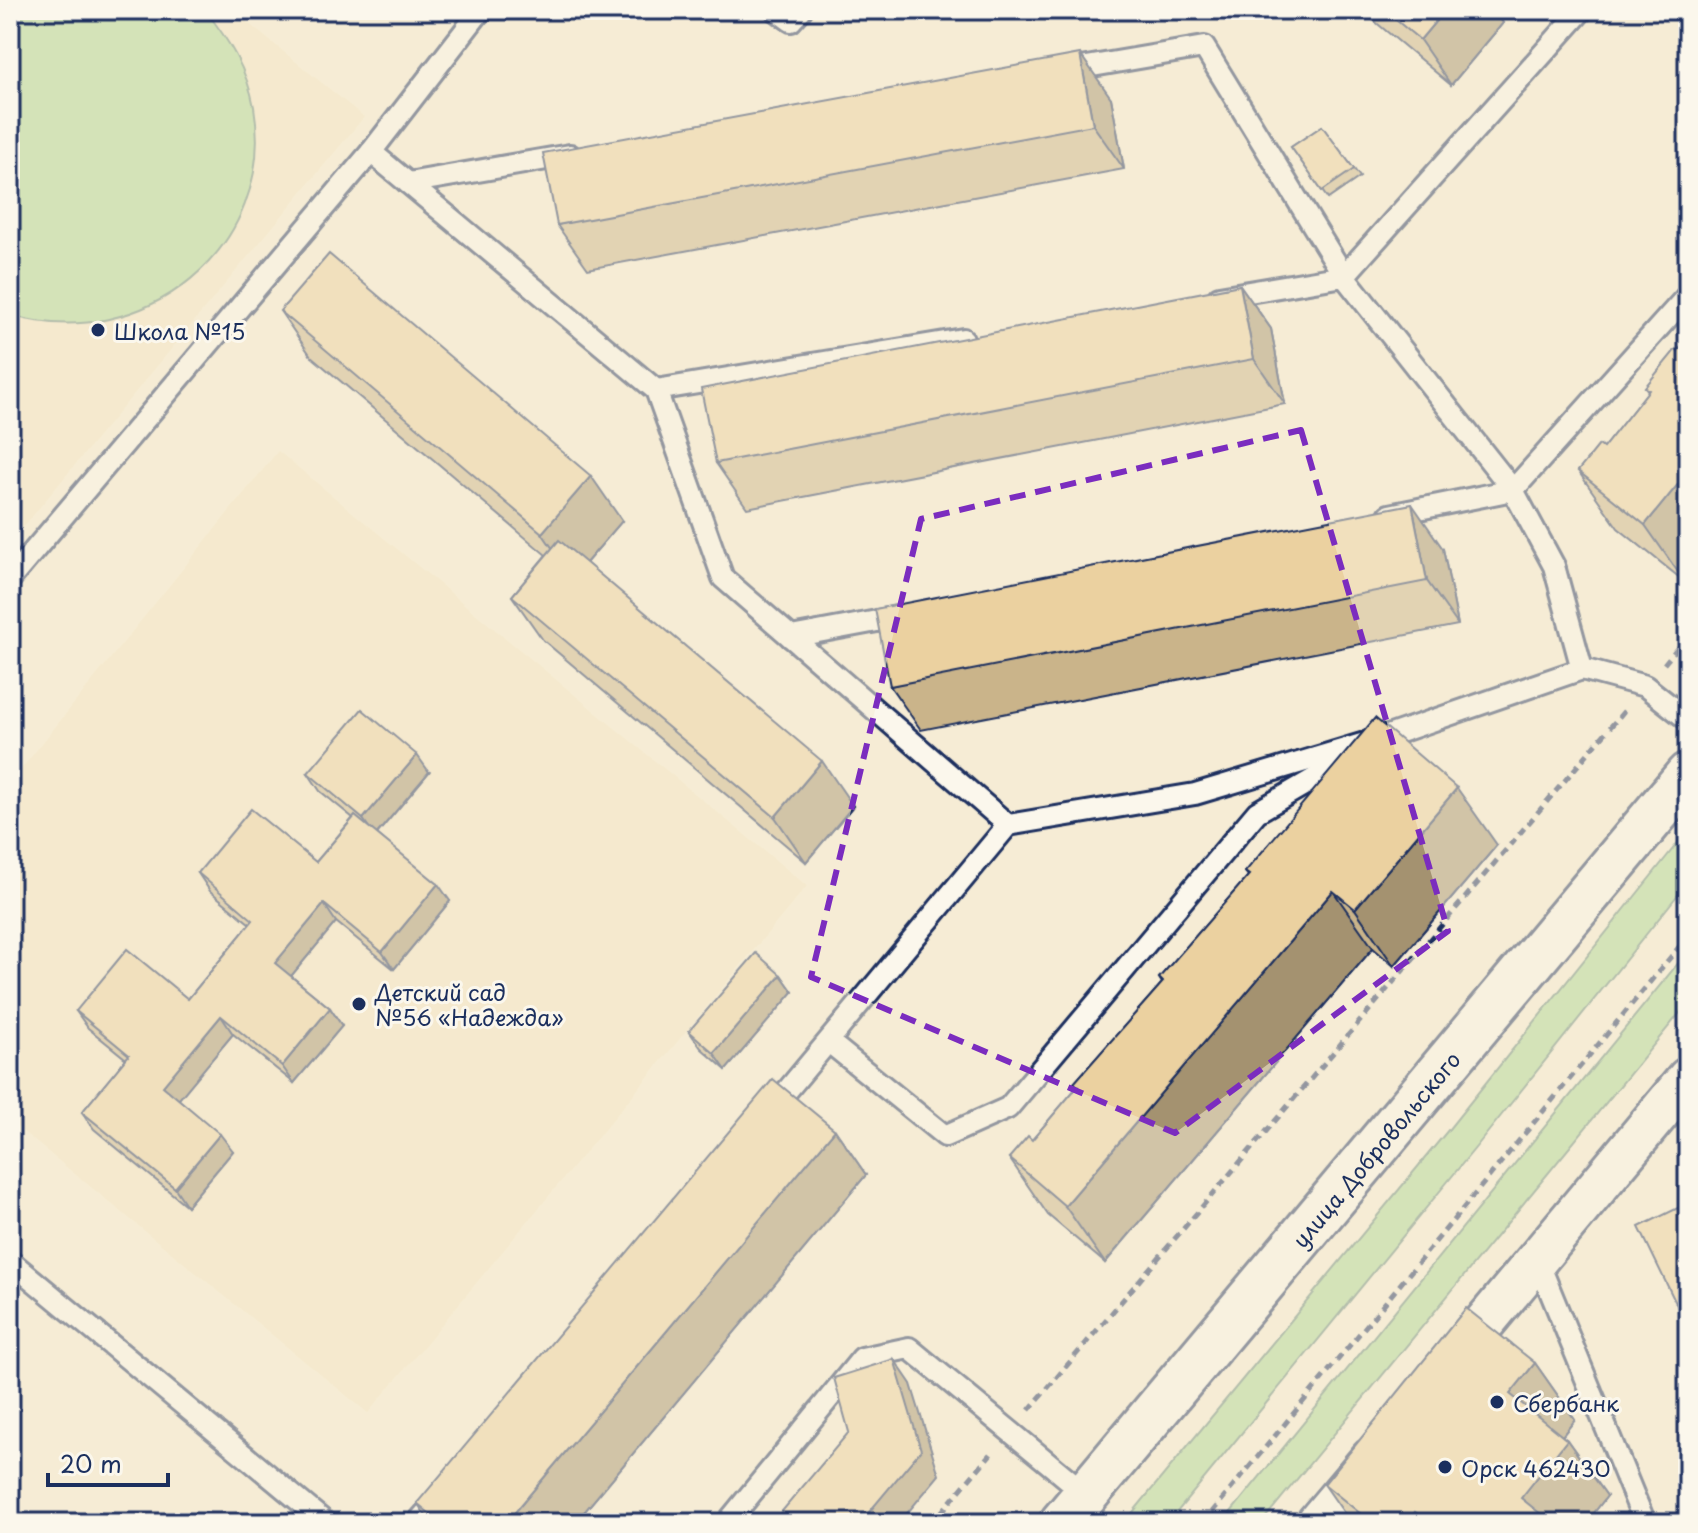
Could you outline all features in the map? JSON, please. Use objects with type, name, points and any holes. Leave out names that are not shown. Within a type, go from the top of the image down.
[{"type":"main road","name":"улица Добровольского","points":[[1074,1509],[1688,775]]},
{"type":"street","points":[[1427,1391],[1687,1082]]},
{"type":"street","points":[[1317,1523],[1397,1427]]},
{"type":"lane","points":[[776,10],[791,21],[801,10]]},
{"type":"lane","points":[[1203,299],[1344,276],[1582,10]]},
{"type":"lane","points":[[10,579],[371,152],[477,11]]},
{"type":"lane","points":[[1048,74],[1204,47],[1344,276],[1513,490],[1554,566],[1582,669]]},
{"type":"lane","points":[[408,183],[596,151]]},
{"type":"lane","points":[[371,152],[656,390],[723,578],[1008,825]]},
{"type":"lane","points":[[1375,518],[1513,490],[1688,295]]},
{"type":"lane","points":[[656,390],[984,336]]},
{"type":"lane","points":[[791,637],[931,611]]},
{"type":"lane","points":[[757,1126],[1008,825],[1195,794],[1385,737],[1582,669],[1645,686],[1688,720]]},
{"type":"lane","points":[[829,1042],[945,1136],[1008,1108],[1257,812],[1385,737]]},
{"type":"lane","points":[[1537,1259],[1645,1523]]},
{"type":"lane","points":[[10,1261],[326,1523]]},
{"type":"lane","points":[[727,1523],[862,1358],[909,1348],[1010,1432],[1074,1509]]},
{"type":"lane","points":[[417,1523],[458,1475]]},
{"type":"path","points":[[932,1523],[1688,635]]},
{"type":"path","points":[[1203,1523],[1688,936]]},
{"type":"highlighted area","points":[[1301,430],[1448,931],[1175,1133],[811,977],[921,519]]},
{"type":"shaded area","name":"Школа №15","points":[[10,10],[232,10],[364,117],[10,543]]},
{"type":"shaded area","name":"Детский сад №56 «Надежда»","points":[[278,451],[807,886],[368,1413],[10,1121],[10,783]]},
{"type":"green space","name":"Школа №15","points":[[10,10],[205,10],[229,43],[241,67],[254,107],[256,158],[245,205],[222,245],[191,279],[152,304],[108,319],[60,323],[10,315]]},
{"type":"green space","points":[[1688,830],[1688,882],[1476,1147],[1168,1523],[1124,1523],[1449,1129]]},
{"type":"green space","points":[[1688,951],[1688,1003],[1261,1523],[1222,1523]]},
{"type":"building","points":[[1384,10],[1445,10],[1420,40]]},
{"type":"building","points":[[1080,54],[1093,125],[557,225],[543,153]]},
{"type":"building","points":[[1322,126],[1354,169],[1322,191],[1291,147]]},
{"type":"building","points":[[329,254],[591,476],[542,533],[280,311]]},
{"type":"building","points":[[1240,285],[1254,359],[716,463],[701,389]]},
{"type":"building","points":[[1688,339],[1688,472],[1645,525],[1578,471],[1599,445],[1603,448],[1649,390],[1645,387]]},
{"type":"building","points":[[1412,504],[1427,581],[890,686],[875,609]]},
{"type":"building","points":[[559,540],[822,761],[775,817],[512,596]]},
{"type":"building","points":[[362,709],[417,755],[363,819],[308,773]]},
{"type":"building","points":[[1375,718],[1457,788],[1355,909],[1333,891],[1065,1206],[1009,1158],[1028,1136],[1032,1140],[1078,1086],[1074,1083],[1163,982],[1159,978],[1249,875],[1245,872]]},
{"type":"building","points":[[251,809],[316,862],[355,816],[438,884],[382,952],[324,904],[275,963],[330,1008],[282,1066],[221,1016],[163,1086],[220,1134],[175,1188],[82,1112],[129,1055],[76,1011],[127,949],[188,999],[253,920],[198,873]]},
{"type":"building","points":[[756,953],[781,975],[714,1053],[689,1031]]},
{"type":"building","points":[[773,1079],[835,1130],[506,1523],[441,1523],[417,1503]]},
{"type":"building","points":[[1688,1203],[1688,1328],[1639,1227]]},
{"type":"building","points":[[1466,1308],[1535,1363],[1510,1394],[1567,1440],[1521,1498],[1552,1523],[1429,1523],[1415,1512],[1406,1523],[1372,1523],[1324,1484]]},
{"type":"building","points":[[894,1359],[921,1450],[860,1523],[772,1523],[849,1432],[834,1378]]},
{"type":"place","name":"Школа №15","points":[[98,330]]},
{"type":"place","name":"Детский сад №56 «Надежда»","points":[[359,1004]]},
{"type":"place","name":"Сбербанк","points":[[1497,1402]]},
{"type":"place","name":"Орск 462430","points":[[1445,1467]]}]
